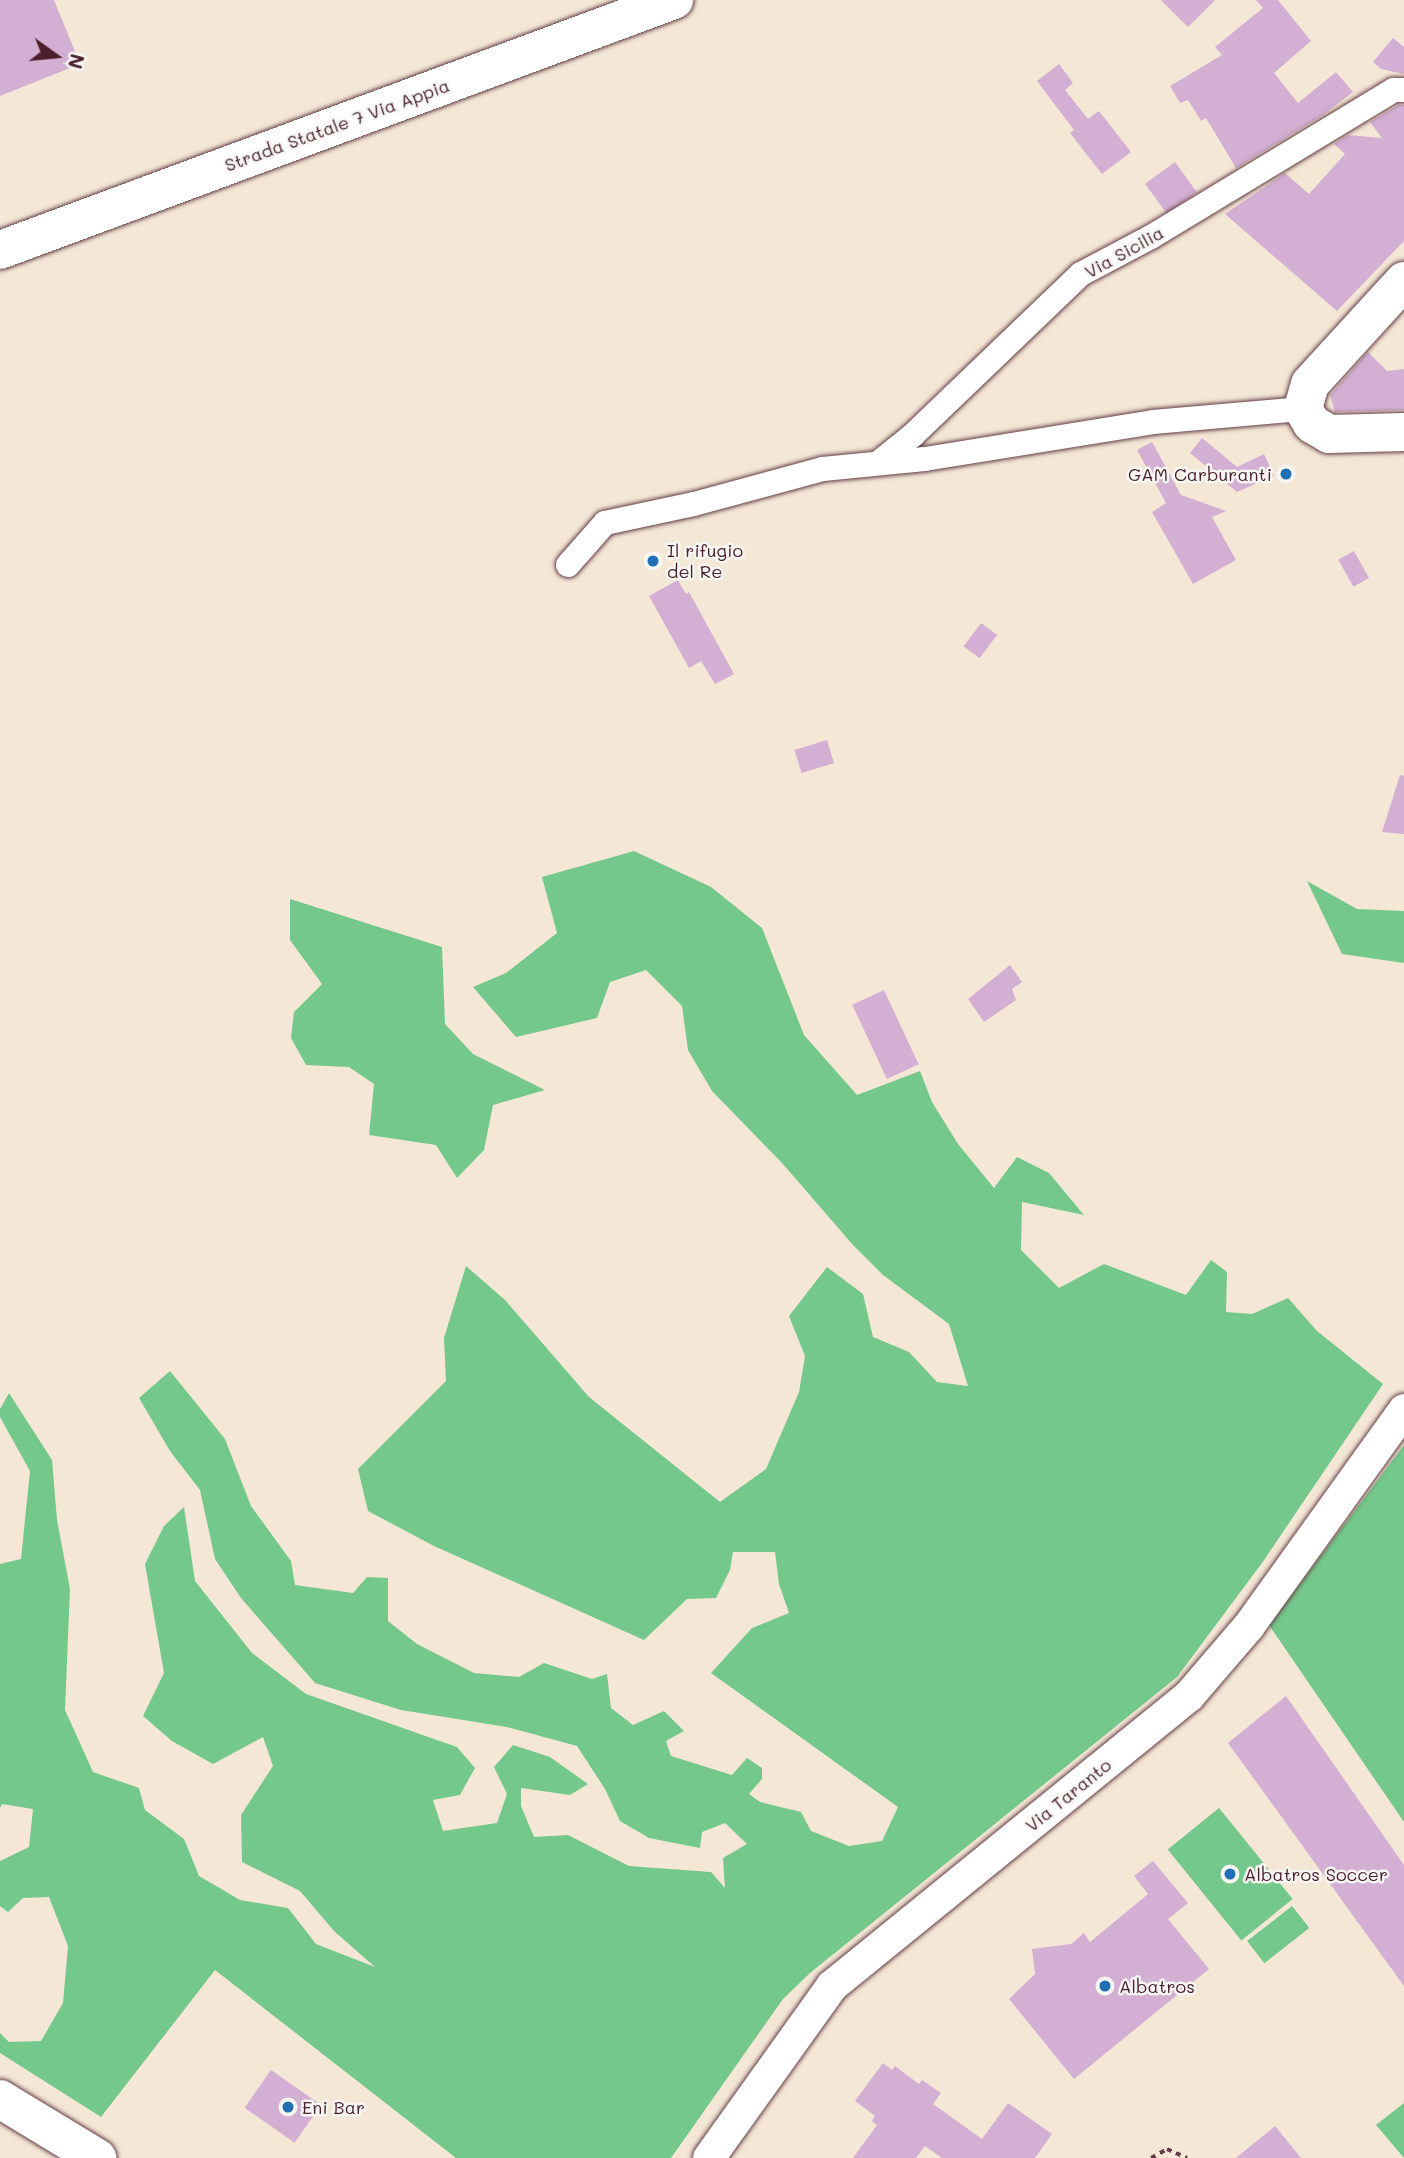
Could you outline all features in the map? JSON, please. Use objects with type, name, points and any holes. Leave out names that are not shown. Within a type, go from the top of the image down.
[{"type":"main road","name":"Strada Statale 7 Via Appia","points":[[0,250],[674,0]]},
{"type":"main road","points":[[1404,281],[1310,383],[1303,409],[1312,424],[1329,434],[1404,432]]},
{"type":"main road","points":[[0,2099],[97,2158]]},
{"type":"street","name":"Via Sicilia","points":[[878,463],[914,435],[1081,274],[1151,237],[1394,90],[1404,90]]},
{"type":"street","points":[[568,565],[605,523],[694,504],[823,468],[925,459],[1153,422],[1303,409]]},
{"type":"street","name":"Via Taranto","points":[[709,2158],[832,1986],[1189,1696],[1249,1626],[1404,1410]]},
{"type":"path","points":[[1152,2158],[1167,2149],[1187,2158]]},
{"type":"green space","points":[[634,851],[711,887],[762,928],[804,1035],[857,1095],[920,1071],[932,1102],[958,1144],[994,1188],[1017,1157],[1049,1173],[1084,1215],[1022,1202],[1021,1250],[1059,1288],[1104,1264],[1186,1295],[1211,1260],[1227,1272],[1226,1312],[1252,1314],[1288,1298],[1317,1331],[1383,1384],[1262,1563],[1177,1677],[810,1973],[783,1999],[671,2158],[456,2158],[215,1970],[101,2117],[0,2053],[0,2033],[9,2042],[41,2041],[63,2003],[68,1946],[49,1897],[23,1898],[8,1912],[0,1906],[0,1861],[29,1847],[33,1809],[2,1804],[0,1808],[0,1564],[21,1559],[30,1471],[0,1417],[0,1409],[9,1393],[52,1460],[57,1520],[70,1589],[65,1710],[93,1772],[139,1788],[145,1810],[184,1839],[199,1876],[240,1900],[288,1908],[316,1944],[375,1967],[334,1931],[300,1891],[242,1862],[241,1815],[273,1766],[263,1737],[213,1764],[172,1741],[143,1716],[164,1673],[145,1564],[164,1526],[184,1507],[195,1581],[252,1653],[306,1694],[457,1747],[475,1768],[460,1795],[433,1800],[443,1831],[497,1823],[507,1794],[494,1767],[513,1745],[550,1757],[588,1784],[570,1795],[521,1788],[521,1806],[534,1837],[568,1835],[629,1866],[711,1872],[725,1888],[723,1858],[747,1844],[725,1823],[702,1832],[700,1848],[649,1838],[620,1821],[605,1789],[577,1746],[507,1727],[401,1710],[315,1683],[241,1598],[215,1559],[200,1490],[170,1451],[139,1398],[170,1371],[225,1439],[251,1506],[291,1561],[295,1585],[353,1593],[367,1577],[388,1578],[388,1621],[417,1644],[474,1673],[519,1677],[544,1663],[592,1679],[607,1674],[611,1708],[633,1725],[664,1711],[684,1731],[666,1741],[671,1756],[732,1775],[747,1758],[762,1768],[762,1779],[749,1794],[760,1802],[801,1812],[811,1831],[849,1846],[882,1841],[898,1807],[711,1673],[752,1628],[789,1613],[779,1584],[775,1552],[733,1552],[730,1570],[716,1598],[687,1599],[644,1640],[434,1546],[368,1511],[358,1469],[446,1381],[444,1338],[466,1266],[505,1300],[589,1397],[720,1502],[766,1469],[799,1392],[805,1356],[789,1316],[827,1267],[863,1294],[873,1337],[909,1352],[937,1382],[968,1386],[949,1324],[883,1275],[853,1245],[782,1163],[712,1091],[688,1050],[682,1006],[646,970],[610,982],[597,1018],[516,1037],[473,987],[506,973],[557,933],[542,877]]},
{"type":"green space","points":[[1307,881],[1357,909],[1404,911],[1404,963],[1342,954]]},
{"type":"green space","points":[[290,899],[442,947],[445,1024],[473,1054],[545,1090],[493,1105],[484,1150],[457,1178],[436,1145],[369,1135],[374,1084],[349,1067],[306,1065],[291,1038],[294,1012],[322,984],[290,940]]},
{"type":"green space","points":[[1404,1445],[1404,1822],[1269,1625]]},
{"type":"green space","name":"Albatros Soccer","points":[[1219,1808],[1293,1899],[1241,1940],[1168,1850]]},
{"type":"green space","points":[[1292,1906],[1309,1928],[1264,1963],[1247,1941]]},
{"type":"green space","points":[[1404,2103],[1404,2158],[1376,2125]]},
{"type":"building","points":[[0,0],[54,0],[80,64],[0,96]]},
{"type":"building","points":[[1161,0],[1215,0],[1188,27]]},
{"type":"building","points":[[1256,0],[1278,0],[1311,41],[1274,73],[1298,103],[1336,72],[1353,92],[1323,115],[1236,168],[1206,118],[1201,121],[1188,100],[1180,103],[1170,86],[1222,55],[1215,47],[1263,8]]},
{"type":"building","points":[[1393,38],[1404,47],[1404,74],[1381,69],[1373,62]]},
{"type":"building","points":[[1059,64],[1073,83],[1065,90],[1088,119],[1099,111],[1131,152],[1102,174],[1070,133],[1074,130],[1037,81]]},
{"type":"building","points":[[1398,105],[1404,105],[1404,241],[1337,311],[1225,214],[1285,173],[1309,194],[1345,154],[1334,144],[1348,135],[1382,138],[1370,122]]},
{"type":"building","points":[[1175,162],[1197,192],[1167,214],[1145,184]]},
{"type":"building","points":[[1368,352],[1387,371],[1404,369],[1404,410],[1335,412],[1330,395]]},
{"type":"building","points":[[1202,438],[1237,467],[1264,454],[1274,476],[1237,492],[1190,453]]},
{"type":"building","points":[[1152,442],[1181,495],[1226,511],[1212,517],[1236,560],[1193,584],[1152,512],[1166,503],[1137,450]]},
{"type":"building","points":[[1354,551],[1369,578],[1353,587],[1338,560]]},
{"type":"building","points":[[678,580],[686,594],[689,592],[734,674],[715,684],[701,661],[689,668],[649,596]]},
{"type":"building","points":[[981,623],[997,635],[980,658],[964,646]]},
{"type":"building","points":[[827,740],[834,763],[802,773],[794,750]]},
{"type":"building","points":[[1400,775],[1404,776],[1404,834],[1382,832]]},
{"type":"building","points":[[1010,965],[1022,982],[1012,989],[1016,1000],[984,1022],[968,999]]},
{"type":"building","points":[[884,990],[919,1064],[887,1079],[852,1005]]},
{"type":"building","points":[[1286,1696],[1404,1865],[1404,1986],[1228,1743]]},
{"type":"building","name":"Albatros","points":[[1153,1861],[1188,1903],[1168,1919],[1209,1969],[1074,2079],[1009,1999],[1035,1974],[1032,1949],[1071,1944],[1084,1933],[1090,1942],[1148,1894],[1134,1876]]},
{"type":"building","points":[[883,2063],[892,2070],[895,2066],[919,2084],[922,2080],[941,2093],[933,2104],[982,2139],[1008,2103],[1052,2134],[1035,2158],[942,2158],[925,2146],[916,2158],[853,2158],[877,2125],[872,2121],[875,2116],[855,2101]]},
{"type":"building","points":[[271,2070],[321,2105],[295,2143],[245,2108]]},
{"type":"building","points":[[1275,2126],[1301,2158],[1236,2158]]},
{"type":"place","name":"GAM Carburanti","points":[[1286,474]]},
{"type":"place","name":"Il rifugio del Re","points":[[653,561]]},
{"type":"place","name":"Albatros Soccer","points":[[1230,1874]]},
{"type":"place","name":"Albatros","points":[[1105,1986]]},
{"type":"place","name":"Eni Bar","points":[[288,2107]]}]
